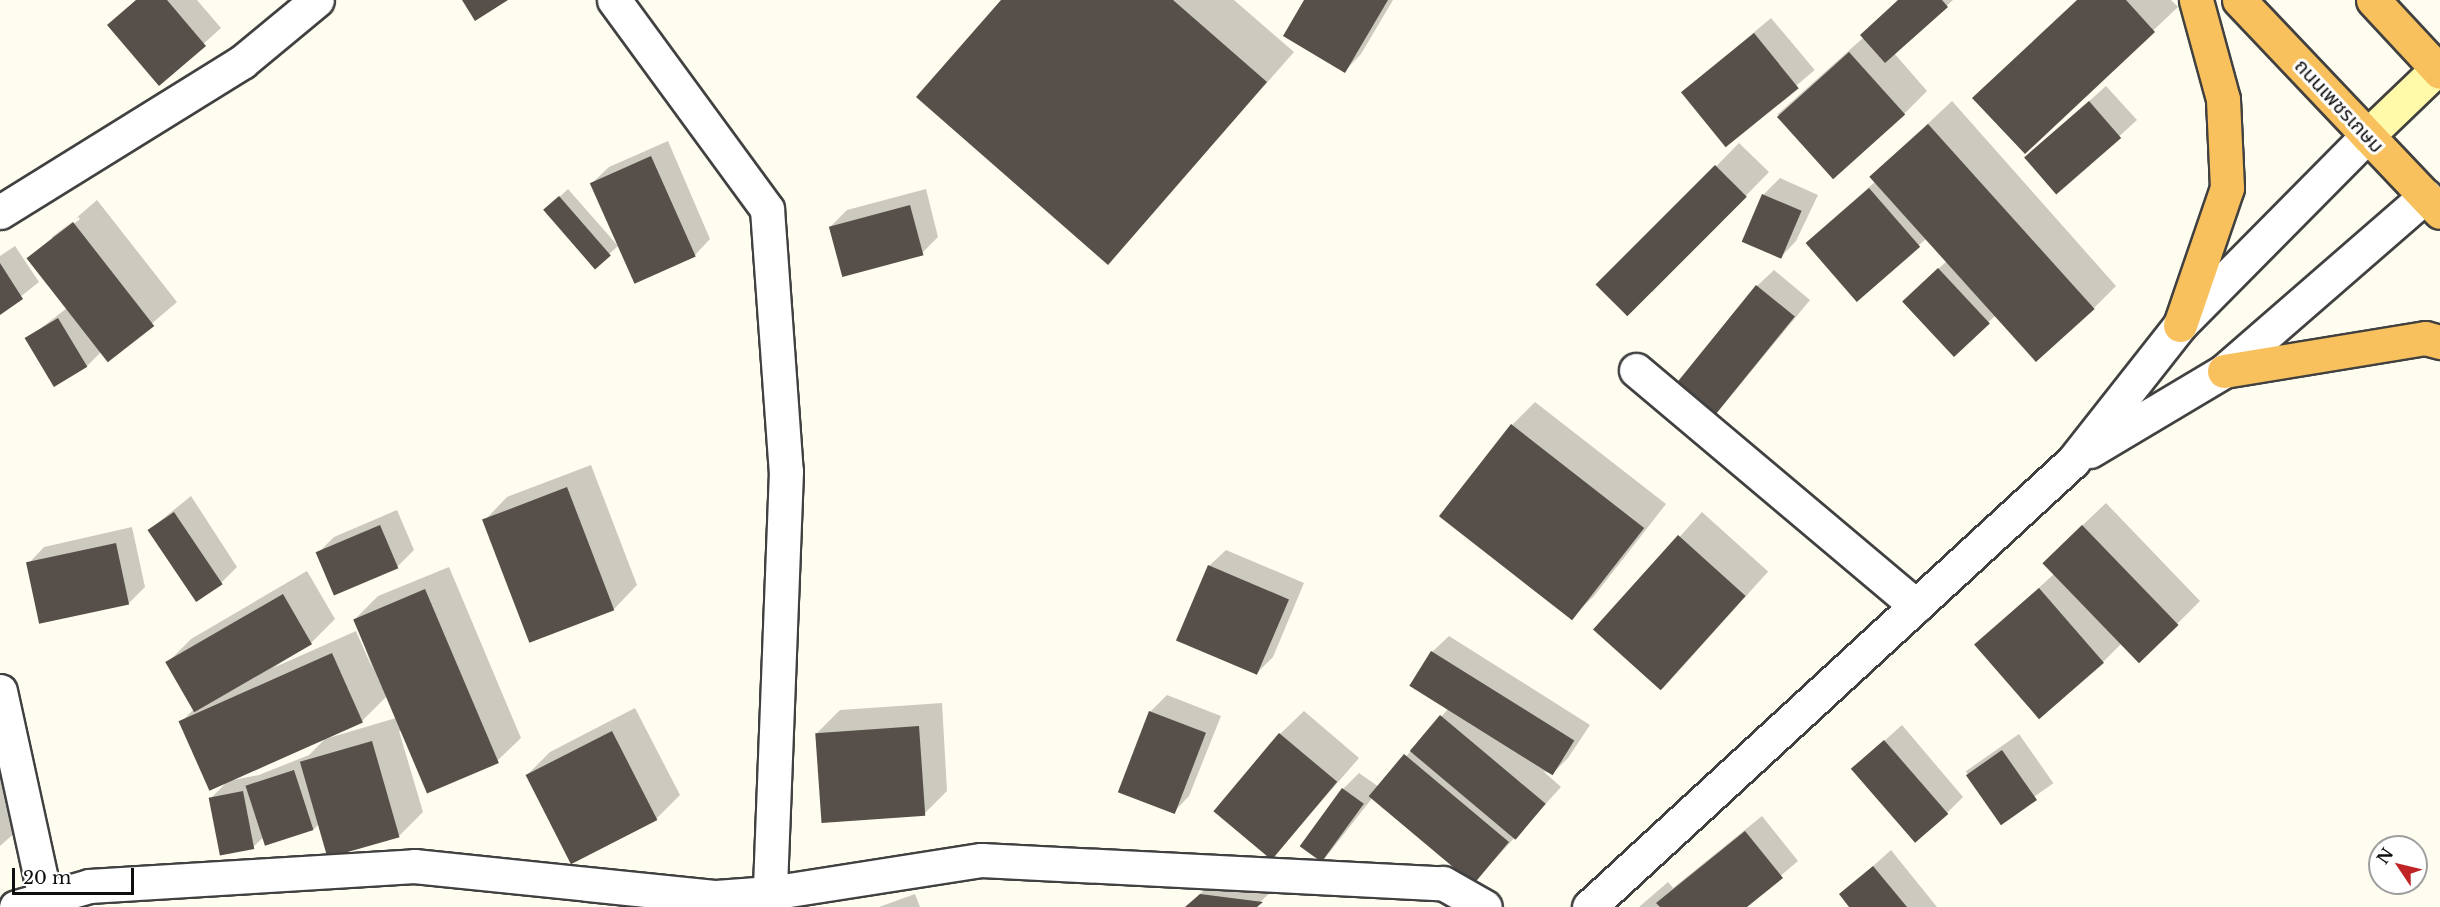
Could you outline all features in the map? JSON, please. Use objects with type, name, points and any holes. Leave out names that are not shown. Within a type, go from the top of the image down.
[{"type":"highway","points":[[2180,326],[2227,188],[2223,99],[2196,0]]},
{"type":"highway","name":"ถนนเพชรเกษม","points":[[2239,0],[2367,136],[2435,196]]},
{"type":"highway","points":[[2373,0],[2439,69]]},
{"type":"highway","points":[[2224,371],[2425,338],[2440,342]]},
{"type":"main road","points":[[2367,136],[2439,69]]},
{"type":"street","points":[[0,212],[242,62],[317,0]]},
{"type":"street","points":[[614,0],[767,209],[786,471],[770,893]]},
{"type":"street","points":[[1589,907],[2073,461],[2180,326],[2367,136]]},
{"type":"street","points":[[2073,461],[2224,371],[2435,196]]},
{"type":"street","points":[[1636,370],[1916,606]]},
{"type":"street","points":[[0,691],[31,903],[88,886],[414,866],[717,902],[981,860],[1443,883],[1485,907]]},
{"type":"building","points":[[136,0],[167,0],[206,46],[159,86],[107,25]]},
{"type":"building","points":[[462,0],[508,0],[475,21]]},
{"type":"building","points":[[1001,0],[1173,0],[1267,82],[1108,265],[916,97]]},
{"type":"building","points":[[1304,0],[1388,0],[1345,73],[1283,36]]},
{"type":"building","points":[[1898,0],[1942,0],[1948,7],[1885,63],[1860,35]]},
{"type":"building","points":[[2077,0],[2126,0],[2155,32],[2025,154],[1972,98]]},
{"type":"building","points":[[1754,33],[1799,88],[1726,147],[1681,92]]},
{"type":"building","points":[[1849,52],[1905,114],[1833,179],[1777,117]]},
{"type":"building","points":[[2089,101],[2121,138],[2056,194],[2024,157]]},
{"type":"building","points":[[1928,124],[2095,309],[2036,362],[1869,177]]},
{"type":"building","points":[[651,156],[696,256],[635,284],[590,183]]},
{"type":"building","points":[[1715,165],[1747,197],[1627,316],[1595,285]]},
{"type":"building","points":[[1869,188],[1920,247],[1857,302],[1806,243]]},
{"type":"building","points":[[1762,194],[1802,211],[1781,259],[1742,242]]},
{"type":"building","points":[[559,196],[611,256],[595,269],[543,210]]},
{"type":"building","points":[[910,205],[923,255],[842,277],[829,227]]},
{"type":"building","points":[[73,222],[154,326],[108,362],[27,258]]},
{"type":"building","points":[[0,263],[23,299],[0,315]]},
{"type":"building","points":[[1938,268],[1990,324],[1954,357],[1902,301]]},
{"type":"building","points":[[1756,285],[1795,316],[1714,416],[1675,384]]},
{"type":"building","points":[[58,318],[87,367],[54,387],[25,338]]},
{"type":"building","points":[[1511,424],[1644,528],[1572,620],[1439,516]]},
{"type":"building","points":[[567,487],[614,610],[529,643],[482,520]]},
{"type":"building","points":[[174,512],[223,584],[196,602],[147,530]]},
{"type":"building","points":[[380,525],[398,568],[334,596],[316,552]]},
{"type":"building","points":[[2082,525],[2179,625],[2139,663],[2042,563]]},
{"type":"building","points":[[1678,535],[1746,596],[1661,690],[1593,629]]},
{"type":"building","points":[[116,543],[129,605],[39,624],[26,562]]},
{"type":"building","points":[[1208,565],[1289,599],[1257,675],[1176,640]]},
{"type":"building","points":[[2039,588],[2104,663],[2039,719],[1974,644]]},
{"type":"building","points":[[425,589],[499,763],[427,793],[353,619]]},
{"type":"building","points":[[283,594],[312,644],[194,712],[165,662]]},
{"type":"building","points":[[1431,651],[1574,741],[1553,775],[1409,686]]},
{"type":"building","points":[[332,653],[363,722],[209,791],[179,721]]},
{"type":"building","points":[[1149,711],[1206,733],[1175,814],[1118,792]]},
{"type":"building","points":[[1440,715],[1546,804],[1516,840],[1410,751]]},
{"type":"building","points":[[919,726],[925,816],[822,823],[815,733]]},
{"type":"building","points":[[612,731],[657,820],[571,864],[526,775]]},
{"type":"building","points":[[1279,733],[1337,782],[1272,860],[1213,811]]},
{"type":"building","points":[[1884,740],[1948,814],[1915,843],[1851,769]]},
{"type":"building","points":[[372,741],[400,837],[327,858],[300,762]]},
{"type":"building","points":[[2002,750],[2037,800],[2001,825],[1966,775]]},
{"type":"building","points":[[1404,754],[1509,842],[1474,884],[1369,796]]},
{"type":"building","points":[[294,770],[313,830],[265,846],[245,786]]},
{"type":"building","points":[[1342,788],[1364,804],[1322,862],[1300,846]]},
{"type":"building","points":[[243,791],[254,849],[220,856],[209,798]]},
{"type":"building","points":[[1745,831],[1783,878],[1747,907],[1660,907],[1656,903]]},
{"type":"building","points":[[1873,866],[1907,907],[1849,907],[1839,894]]},
{"type":"building","points":[[1200,894],[1263,902],[1257,907],[1185,907]]}]
